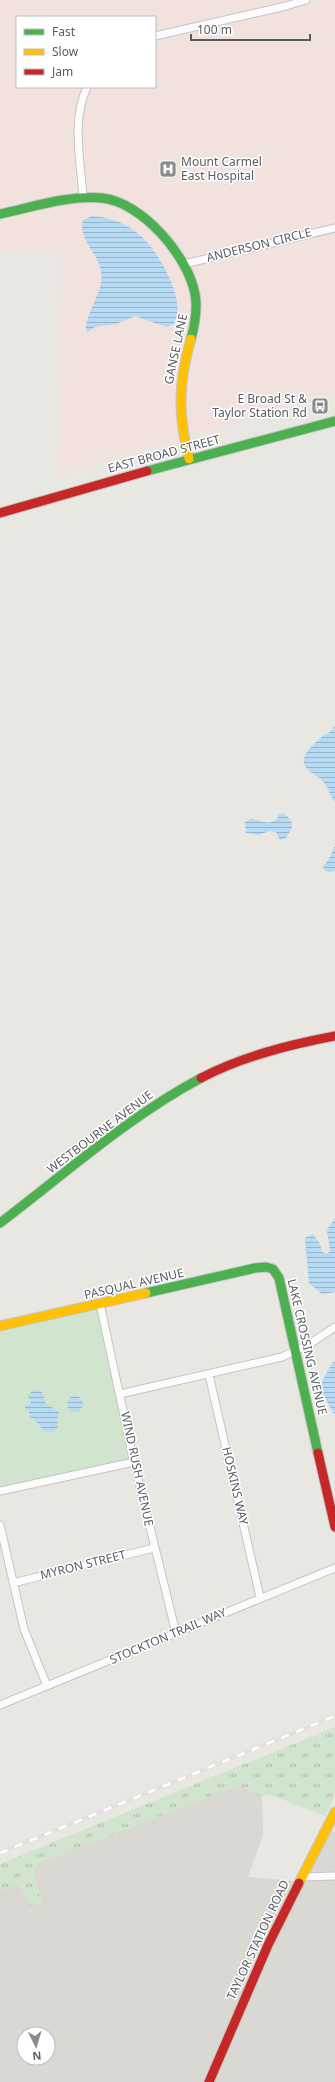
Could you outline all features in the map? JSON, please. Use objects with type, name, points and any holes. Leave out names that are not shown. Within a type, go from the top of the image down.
[{"type":"main road","name":"GANSE LANE","points":[[0,214],[83,198],[113,200],[133,210],[166,240],[184,264],[192,283],[196,306],[196,323],[184,363],[179,396],[179,412],[189,460]]},
{"type":"main road","name":"EAST BROAD STREET","points":[[0,513],[335,421]]},
{"type":"main road","name":"WESTBOURNE AVENUE","points":[[0,1223],[139,1115],[169,1095],[204,1076],[260,1052],[305,1041],[335,1036]]},
{"type":"main road","name":"PASQUAL AVENUE","points":[[0,1326],[254,1268],[266,1267],[273,1269]]},
{"type":"main road","name":"LAKE CROSSING AVENUE","points":[[273,1269],[279,1278],[335,1527]]},
{"type":"main road","name":"TAYLOR STATION ROAD","points":[[209,2082],[249,1985],[335,1812]]},
{"type":"street","points":[[156,36],[306,0]]},
{"type":"street","points":[[83,198],[78,118],[81,102],[87,88]]},
{"type":"street","name":"ANDERSON CIRCLE","points":[[184,264],[335,228]]},
{"type":"street","name":"WIND RUSH AVENUE","points":[[100,1304],[134,1462],[176,1633]]},
{"type":"street","points":[[120,1394],[282,1357],[296,1351],[335,1327]]},
{"type":"street","name":"HOSKINS WAY","points":[[209,1374],[260,1597]]},
{"type":"street","points":[[0,1491],[134,1462]]},
{"type":"street","points":[[0,1525],[24,1629],[47,1686]]},
{"type":"street","name":"MYRON STREET","points":[[13,1583],[154,1548]]},
{"type":"street","name":"STOCKTON TRAIL WAY","points":[[0,1705],[260,1597],[335,1568]]},
{"type":"street","points":[[302,1877],[335,1876]]},
{"type":"shaded area","name":"Mount Carmel East Hospital","points":[[0,0],[335,0],[335,393],[58,476],[63,254],[0,252]]},
{"type":"shaded area","points":[[239,1785],[262,1797],[263,1835],[248,1877],[294,1881],[322,1827],[335,1832],[335,2082],[0,2082],[0,1891],[18,1883],[29,1905],[42,1904],[33,1873],[39,1863]]},
{"type":"green space","points":[[100,1304],[134,1462],[0,1491],[0,1325]]},
{"type":"green space","points":[[335,1727],[335,1796],[325,1816],[269,1794],[262,1797],[239,1785],[39,1863],[33,1873],[42,1905],[29,1905],[18,1883],[0,1891],[0,1864]]},
{"type":"water","points":[[92,216],[119,222],[137,232],[149,244],[163,266],[175,292],[177,316],[173,325],[166,327],[135,316],[116,324],[95,327],[88,332],[86,331],[88,316],[98,294],[101,279],[99,264],[83,234],[82,227],[83,220]]},
{"type":"water","points":[[335,726],[335,802],[322,781],[307,769],[304,764],[304,759],[313,745],[325,734],[328,734]]},
{"type":"water","points":[[283,813],[291,820],[292,828],[286,838],[280,840],[276,832],[269,831],[259,835],[246,833],[245,822],[252,818],[268,823],[277,819],[279,814]]},
{"type":"water","points":[[335,845],[335,871],[328,872],[324,870],[323,867],[330,857]]},
{"type":"water","points":[[335,1218],[335,1292],[322,1294],[309,1283],[305,1238],[313,1234],[320,1244],[322,1252],[327,1254],[330,1251],[327,1230]]},
{"type":"water","points":[[335,1361],[335,1416],[319,1387],[332,1363]]},
{"type":"water","points":[[39,1390],[42,1392],[46,1404],[59,1412],[57,1420],[58,1427],[53,1432],[44,1431],[34,1419],[29,1417],[29,1411],[25,1409],[25,1406],[31,1403],[28,1396],[32,1391]]},
{"type":"water","points":[[75,1396],[82,1401],[83,1404],[78,1411],[75,1412],[68,1407],[67,1404],[72,1397]]},
{"type":"railway","points":[[0,1853],[335,1716]]},
{"type":"traffic: fast","points":[[0,214],[51,202],[76,198],[102,198],[117,202],[132,209],[161,233],[173,248],[191,279],[196,305],[195,322],[191,339]]},
{"type":"traffic: fast","points":[[147,471],[335,421]]},
{"type":"traffic: fast","points":[[0,1223],[98,1146],[148,1110],[201,1078]]},
{"type":"traffic: fast","points":[[146,1293],[255,1268],[266,1267],[273,1269],[279,1278],[318,1453]]},
{"type":"traffic: slow","points":[[189,459],[185,443],[181,413],[181,399],[184,370],[191,339]]},
{"type":"traffic: slow","points":[[0,1326],[146,1293]]},
{"type":"traffic: slow","points":[[299,1883],[335,1812]]},
{"type":"traffic: jam","points":[[0,513],[147,471]]},
{"type":"traffic: jam","points":[[201,1078],[250,1057],[301,1043],[335,1036]]},
{"type":"traffic: jam","points":[[318,1453],[335,1527]]},
{"type":"traffic: jam","points":[[209,2082],[268,1945],[299,1883]]},
{"type":"place","name":"Mount Carmel East Hospital","points":[[168,169]]},
{"type":"place","name":"E Broad St & Taylor Station Rd","points":[[320,406]]}]
